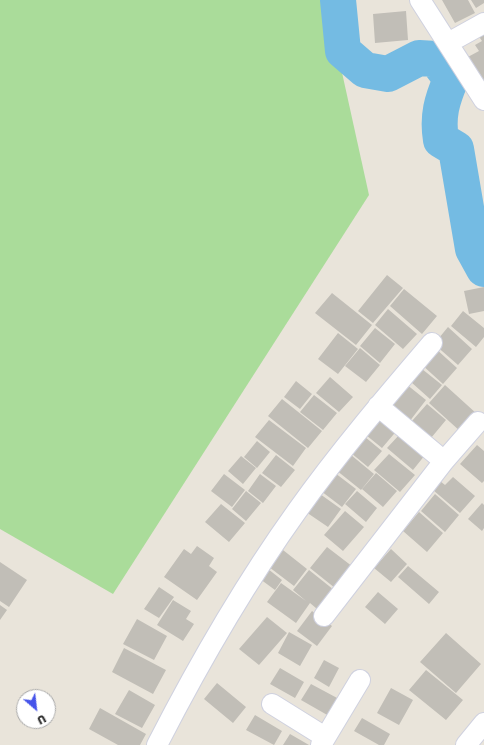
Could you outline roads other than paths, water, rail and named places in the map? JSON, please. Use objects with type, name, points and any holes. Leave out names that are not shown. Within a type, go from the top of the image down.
[{"type":"street","points":[[420,0],[484,100]]},
{"type":"street","points":[[448,43],[484,23]]},
{"type":"street","points":[[157,745],[192,677],[254,575],[296,512],[355,433],[432,343]]},
{"type":"street","points":[[378,406],[444,461]]},
{"type":"street","points":[[324,616],[444,461],[478,422]]},
{"type":"street","points":[[272,704],[323,741],[360,680]]},
{"type":"street","points":[[466,745],[484,723]]},
{"type":"waterway","points":[[338,0],[343,51],[365,70],[388,74],[419,58],[436,59],[451,79],[441,108],[441,140],[456,149],[473,249],[484,269]]}]
